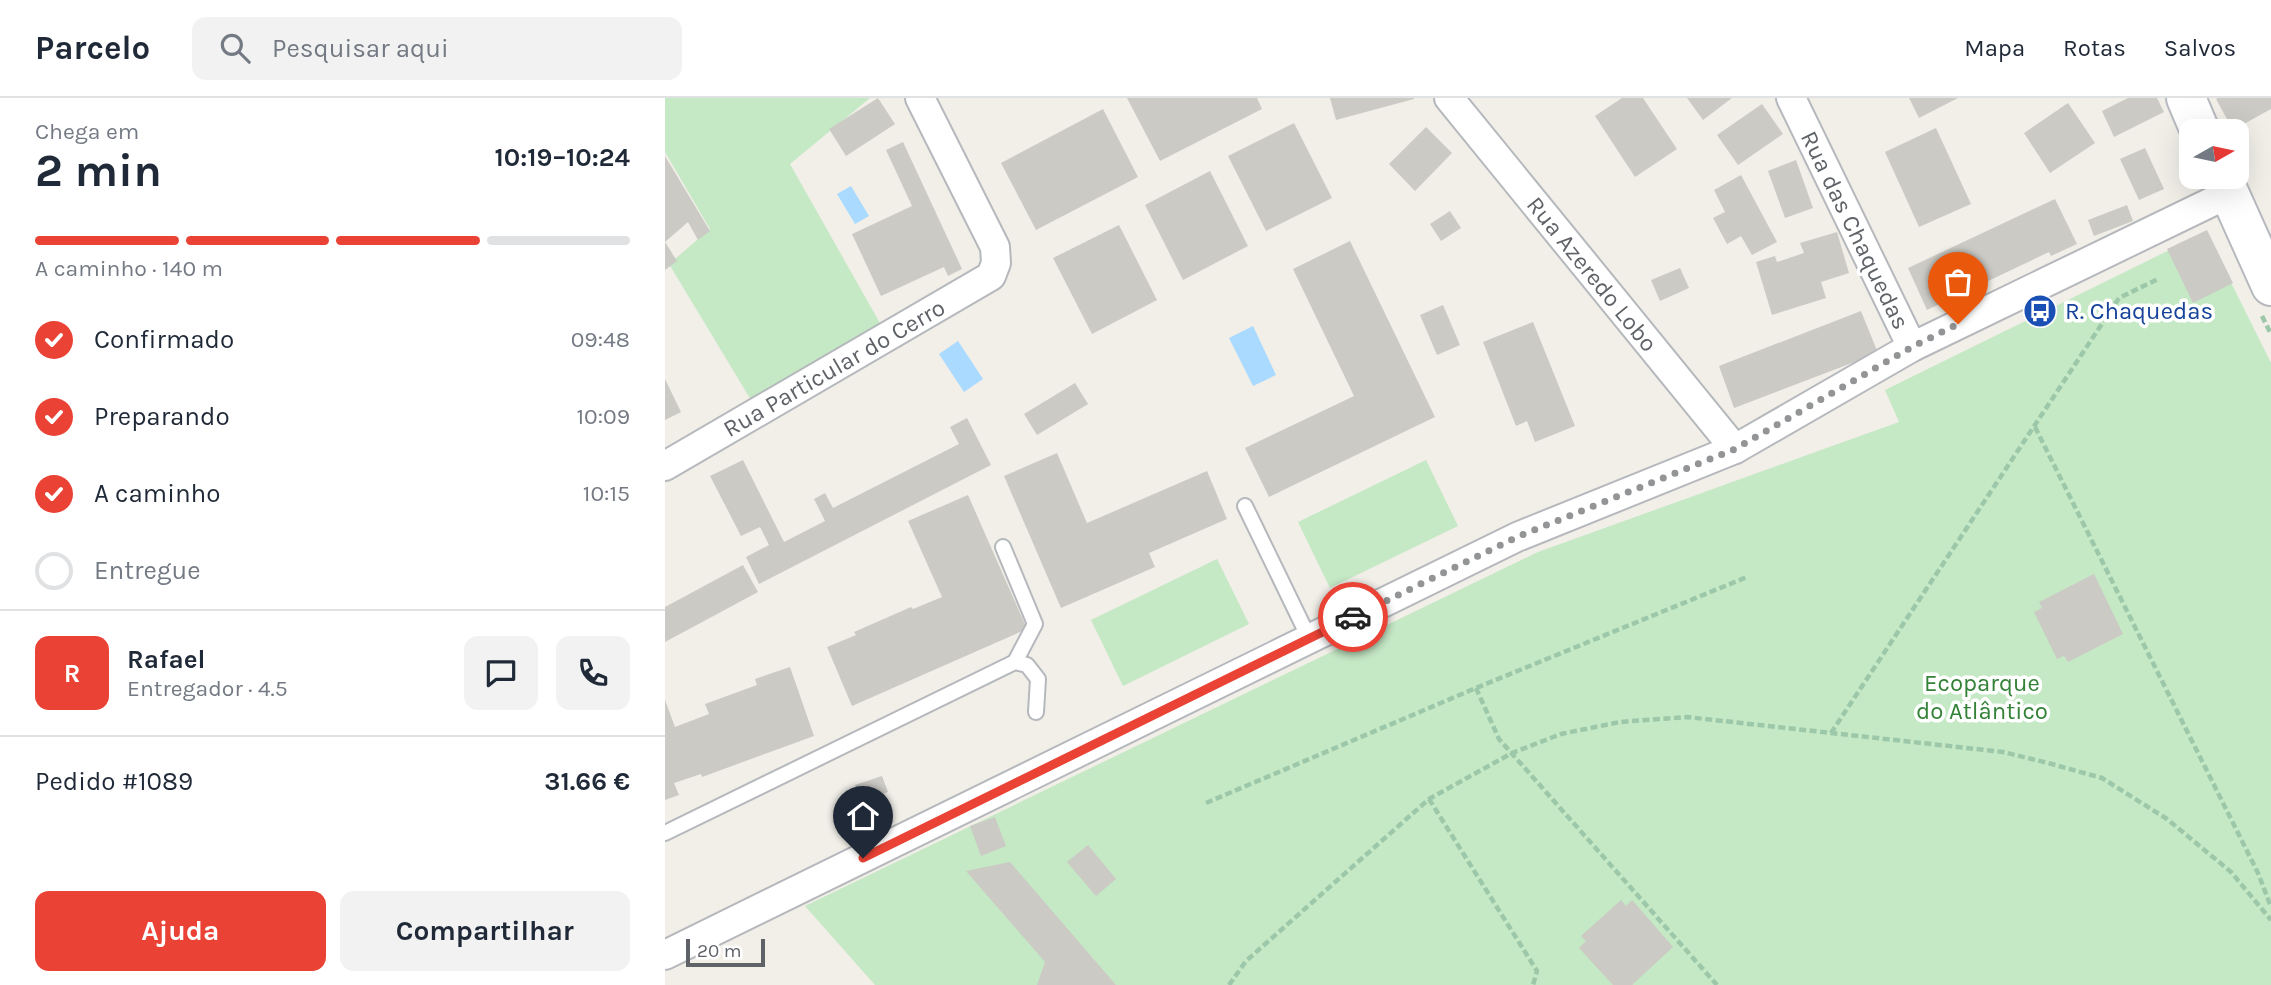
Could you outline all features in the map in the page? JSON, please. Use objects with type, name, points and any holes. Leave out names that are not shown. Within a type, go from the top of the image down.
[{"type":"street","name":"Rua Particular do Cerro","points":[[665,466],[991,275],[996,263],[995,247],[920,98]]},
{"type":"street","name":"Rua Azeredo Lobo","points":[[1449,98],[1735,449]]},
{"type":"street","name":"Rua das Chaquedas","points":[[1791,98],[1912,347],[2218,189]]},
{"type":"street","points":[[2186,98],[2195,119]]},
{"type":"street","points":[[2228,189],[2271,286]]},
{"type":"street","points":[[665,955],[1517,537],[1735,449],[1912,347]]},
{"type":"lane","points":[[1245,506],[1309,638]]},
{"type":"lane","points":[[665,833],[1015,662],[1035,624],[1003,547]]},
{"type":"lane","points":[[1015,662],[1027,665],[1038,679],[1037,712]]},
{"type":"path","points":[[1831,733],[2119,298],[2158,279]]},
{"type":"path","points":[[2034,426],[2258,873],[2271,907]]},
{"type":"path","points":[[1206,803],[1747,577]]},
{"type":"path","points":[[1476,688],[1499,739],[1717,985]]},
{"type":"path","points":[[1229,985],[1246,961],[1429,799],[1512,753],[1561,734],[1620,722],[1686,717],[2003,752],[2102,778],[2167,819],[2231,872],[2271,920]]},
{"type":"path","points":[[1429,799],[1537,971],[1533,985]]},
{"type":"green space","points":[[665,98],[870,98],[790,164],[881,325],[751,400],[669,264],[710,229],[665,152]]},
{"type":"green space","name":"Ecoparque do Atlântico","points":[[2206,232],[2271,363],[2271,985],[875,985],[805,906],[1538,552],[1899,422],[1885,390]]},
{"type":"green space","points":[[1426,460],[1458,526],[1330,588],[1298,522]]},
{"type":"green space","points":[[1217,559],[1249,624],[1123,686],[1091,620]]},
{"type":"water","points":[[851,186],[869,216],[855,224],[837,194]]},
{"type":"water","points":[[1253,326],[1276,375],[1253,386],[1229,338]]},
{"type":"water","points":[[958,341],[983,379],[964,392],[939,354]]},
{"type":"building","points":[[878,98],[895,124],[846,156],[829,129]]},
{"type":"building","points":[[1127,98],[1257,98],[1262,109],[1160,161]]},
{"type":"building","points":[[1330,98],[1414,98],[1414,99],[1336,120]]},
{"type":"building","points":[[1622,98],[1643,98],[1677,149],[1635,177],[1595,116]]},
{"type":"building","points":[[1687,98],[1732,98],[1703,120]]},
{"type":"building","points":[[1909,98],[1958,98],[1919,118]]},
{"type":"building","points":[[2128,98],[2157,98],[2164,112],[2114,137],[2102,111]]},
{"type":"building","points":[[2271,98],[2271,109],[2249,121],[2249,119],[2227,119],[2216,99]]},
{"type":"building","points":[[2068,103],[2095,143],[2050,173],[2024,133]]},
{"type":"building","points":[[1762,104],[1783,134],[1738,165],[1717,135]]},
{"type":"building","points":[[1103,109],[1138,177],[1036,230],[1001,163]]},
{"type":"building","points":[[1294,123],[1332,198],[1266,231],[1228,156]]},
{"type":"building","points":[[1426,127],[1452,153],[1415,191],[1389,164]]},
{"type":"building","points":[[1936,128],[1971,204],[1919,227],[1885,152]]},
{"type":"building","points":[[903,142],[962,269],[948,276],[944,267],[881,296],[852,234],[912,206],[886,150]]},
{"type":"building","points":[[2145,148],[2164,189],[2139,200],[2120,159]]},
{"type":"building","points":[[665,156],[710,231],[698,240],[688,222],[665,242]]},
{"type":"building","points":[[1796,160],[1813,208],[1785,218],[1768,171]]},
{"type":"building","points":[[1210,171],[1248,246],[1183,280],[1145,205]]},
{"type":"building","points":[[1741,175],[1777,242],[1752,255],[1741,236],[1727,244],[1713,218],[1725,212],[1714,190]]},
{"type":"building","points":[[2055,199],[2077,244],[2051,256],[2049,252],[1927,310],[1908,268]]},
{"type":"building","points":[[2127,205],[2133,221],[2094,236],[2088,220]]},
{"type":"building","points":[[1450,211],[1461,228],[1441,241],[1430,224]]},
{"type":"building","points":[[1119,225],[1157,300],[1092,334],[1053,258]]},
{"type":"building","points":[[2207,230],[2233,283],[2193,303],[2167,249]]},
{"type":"building","points":[[1837,232],[1849,273],[1821,282],[1826,298],[1772,315],[1756,262],[1775,256],[1777,262],[1804,253],[1800,243]]},
{"type":"building","points":[[1350,241],[1435,417],[1269,497],[1245,448],[1354,396],[1293,269]]},
{"type":"building","points":[[665,242],[677,261],[665,270]]},
{"type":"building","points":[[1680,268],[1689,288],[1660,301],[1651,280]]},
{"type":"building","points":[[1443,305],[1460,345],[1437,355],[1420,315]]},
{"type":"building","points":[[1861,311],[1878,353],[1734,408],[1719,366]]},
{"type":"building","points":[[1533,322],[1575,426],[1535,442],[1527,421],[1516,426],[1483,342]]},
{"type":"building","points":[[665,379],[681,412],[665,420]]},
{"type":"building","points":[[1075,383],[1088,404],[1037,435],[1024,414]]},
{"type":"building","points":[[967,418],[991,465],[759,584],[746,557],[769,545],[760,527],[741,536],[710,476],[743,460],[784,542],[825,521],[814,499],[825,493],[833,508],[959,444],[950,427]]},
{"type":"building","points":[[1057,453],[1087,523],[1207,471],[1227,519],[1149,553],[1155,567],[1061,608],[1004,476]]},
{"type":"building","points":[[968,495],[1027,629],[852,706],[827,647],[911,607],[913,609],[942,597],[908,521]]},
{"type":"building","points":[[743,565],[758,592],[665,642],[665,607]]},
{"type":"building","points":[[2094,574],[2123,634],[2068,662],[2064,656],[2057,659],[2034,612],[2042,608],[2039,602]]},
{"type":"building","points":[[790,667],[814,736],[702,777],[701,774],[674,783],[679,795],[665,800],[665,700],[675,727],[709,714],[705,704],[757,685],[755,679]]},
{"type":"building","points":[[882,776],[888,792],[861,802],[855,785]]},
{"type":"building","points":[[995,817],[1006,846],[981,856],[970,826]]},
{"type":"building","points":[[1088,845],[1116,879],[1096,896],[1067,862]]},
{"type":"building","points":[[1010,862],[1116,985],[1037,985],[1045,962],[966,871]]},
{"type":"building","points":[[1621,900],[1626,906],[1632,900],[1673,947],[1632,985],[1613,985],[1579,948],[1586,941],[1581,936]]},
{"type":"way so far","points":[[1353,617],[1517,537],[1735,449],[1912,347],[1958,324]]},
{"type":"place","name":"R. Chaquedas","points":[[2040,311]]},
{"type":"route","points":[[863,858],[1353,617]]}]
